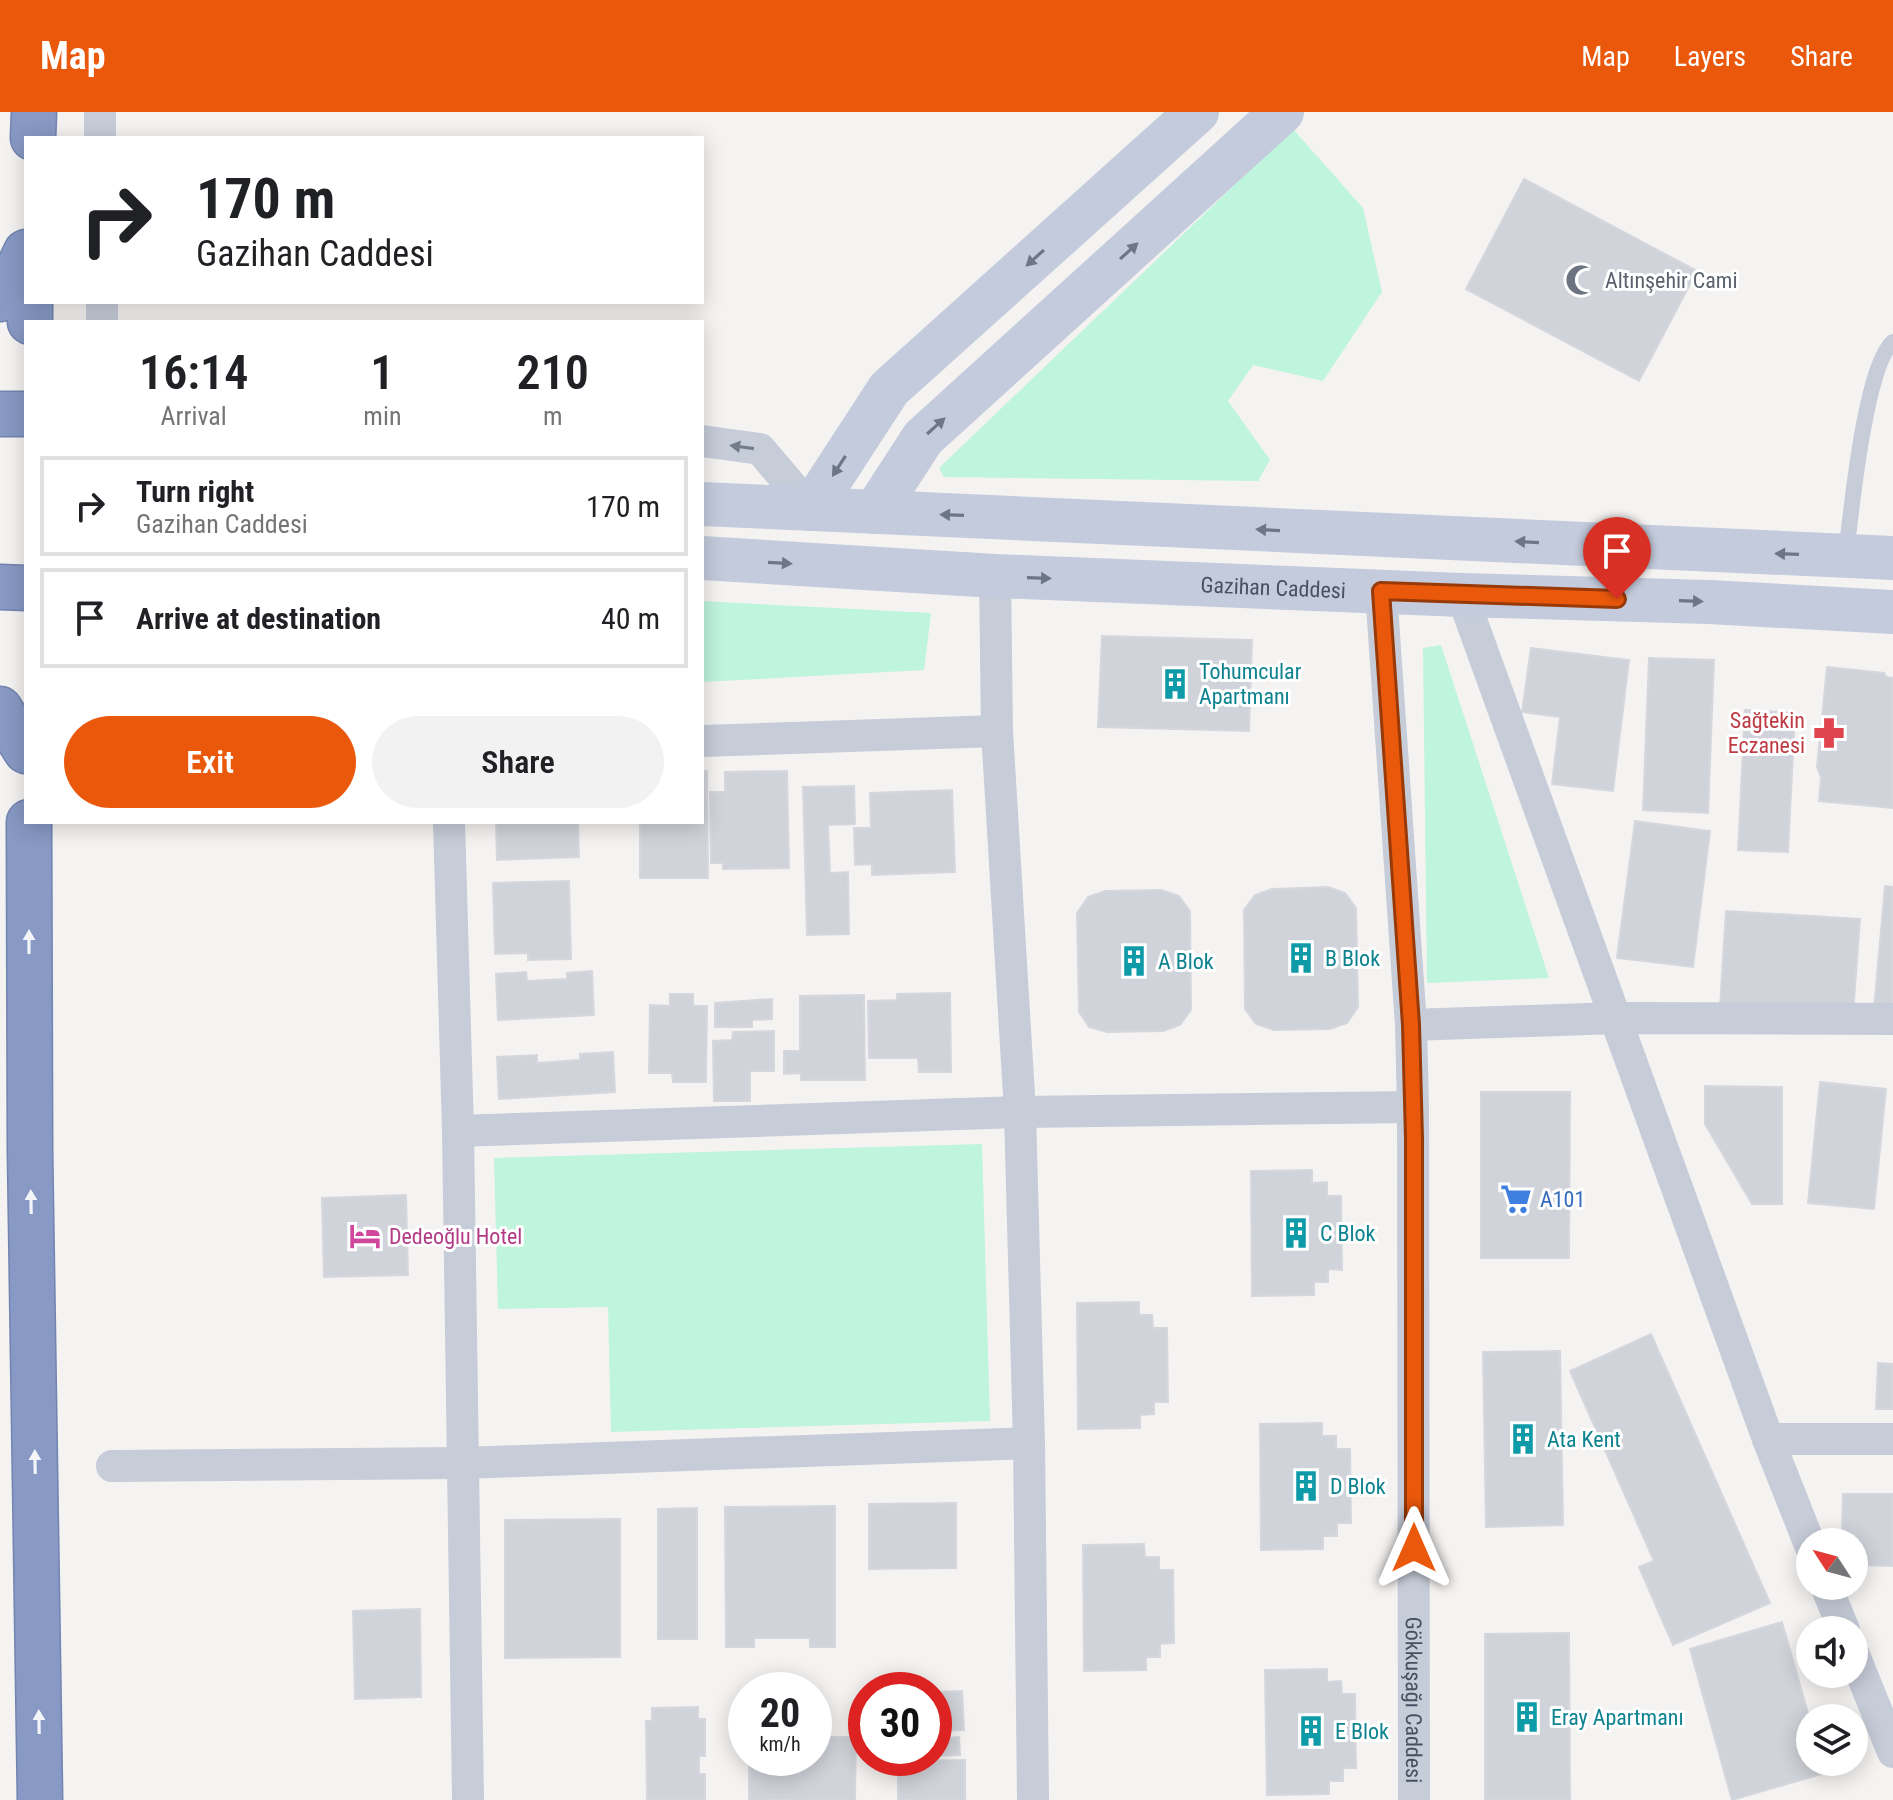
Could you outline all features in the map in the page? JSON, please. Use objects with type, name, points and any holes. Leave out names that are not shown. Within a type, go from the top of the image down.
[{"type":"highway","points":[[33,136],[34,112]]},
{"type":"highway","points":[[0,299],[9,288],[24,256]]},
{"type":"highway","points":[[0,414],[24,414]]},
{"type":"highway","points":[[0,587],[24,588]]},
{"type":"highway","points":[[0,709],[24,748]]},
{"type":"highway","points":[[29,824],[30,1151],[40,1800]]},
{"type":"main road","points":[[811,509],[889,389],[1197,112]]},
{"type":"main road","points":[[875,512],[923,438],[1282,112]]},
{"type":"main road","points":[[704,504],[1893,558]]},
{"type":"main road","name":"Gazihan Caddesi","points":[[704,558],[995,576],[1709,602],[1893,612]]},
{"type":"street","points":[[100,112],[100,136]]},
{"type":"street","points":[[704,441],[760,449],[811,509]]},
{"type":"street","points":[[995,576],[997,731],[1020,1112],[1029,1443],[1033,1800]]},
{"type":"street","name":"Gökkuşağı Caddesi","points":[[1381,591],[1411,1025],[1414,1800]]},
{"type":"street","points":[[1462,595],[1768,1439],[1803,1528]]},
{"type":"street","points":[[704,741],[997,731]]},
{"type":"street","points":[[449,824],[458,1131],[468,1800]]},
{"type":"street","points":[[1411,1025],[1616,1018],[1893,1019]]},
{"type":"street","points":[[458,1131],[1020,1112],[1413,1107]]},
{"type":"street","points":[[1768,1439],[1893,1439]]},
{"type":"street","points":[[112,1466],[463,1463],[1029,1443]]},
{"type":"street","points":[[1867,1688],[1893,1752]]},
{"type":"lane","points":[[1846,556],[1868,406],[1878,370],[1893,342]]},
{"type":"green space","points":[[1293,129],[1363,208],[1382,292],[1323,381],[1253,365],[1228,401],[1270,460],[1258,481],[944,477],[939,468]]},
{"type":"green space","points":[[704,601],[931,613],[924,670],[704,682]]},
{"type":"green space","points":[[1441,645],[1549,978],[1427,983],[1423,648]]},
{"type":"green space","points":[[982,1144],[990,1421],[611,1432],[608,1307],[498,1309],[494,1158]]},
{"type":"building","name":"Altınşehir Cami","points":[[1524,179],[1697,271],[1639,381],[1466,289]]},
{"type":"building","name":"Tohumcular Apartmanı","points":[[1102,636],[1252,640],[1249,731],[1098,727]]},
{"type":"building","points":[[1531,648],[1629,660],[1613,791],[1552,784],[1560,717],[1522,712]]},
{"type":"building","points":[[1649,658],[1714,660],[1708,813],[1643,810]]},
{"type":"building","points":[[1827,667],[1884,673],[1886,677],[1893,678],[1893,808],[1819,801],[1821,777],[1817,767]]},
{"type":"building","points":[[1745,710],[1795,713],[1788,852],[1738,850]]},
{"type":"building","points":[[704,771],[707,771],[708,878],[640,878],[640,824],[704,824]]},
{"type":"building","points":[[787,771],[789,868],[723,869],[723,863],[711,863],[710,792],[725,792],[725,772]]},
{"type":"building","points":[[854,786],[855,824],[828,825],[830,873],[848,872],[849,934],[807,935],[803,787]]},
{"type":"building","points":[[952,790],[955,872],[872,875],[872,864],[855,865],[854,828],[871,828],[870,793]]},
{"type":"building","points":[[1635,821],[1710,831],[1693,967],[1617,958]]},
{"type":"building","points":[[496,824],[578,824],[579,857],[497,860]]},
{"type":"building","points":[[569,881],[571,959],[528,960],[528,953],[495,954],[493,883]]},
{"type":"building","points":[[1885,886],[1893,887],[1893,1011],[1874,1009]]},
{"type":"building","name":"B Blok","points":[[1328,887],[1345,893],[1356,908],[1358,1007],[1347,1023],[1330,1029],[1274,1030],[1256,1024],[1245,1009],[1244,910],[1255,895],[1272,889]]},
{"type":"building","name":"A Blok","points":[[1161,890],[1179,896],[1190,911],[1191,1010],[1180,1025],[1163,1031],[1107,1032],[1089,1027],[1079,1012],[1077,913],[1088,897],[1105,891]]},
{"type":"building","points":[[1726,911],[1860,919],[1853,1015],[1720,1007]]},
{"type":"building","points":[[592,971],[594,1015],[498,1020],[496,974],[526,972],[527,981],[567,979],[567,973]]},
{"type":"building","points":[[950,993],[951,1072],[919,1072],[918,1058],[869,1058],[868,1001],[897,1000],[897,994]]},
{"type":"building","points":[[670,994],[693,994],[693,1006],[707,1006],[706,1082],[673,1082],[672,1073],[649,1073],[650,1005],[670,1006]]},
{"type":"building","points":[[864,995],[865,1080],[801,1080],[801,1073],[784,1074],[784,1051],[800,1051],[800,996]]},
{"type":"building","points":[[772,999],[772,1019],[752,1020],[752,1027],[715,1027],[715,1003]]},
{"type":"building","points":[[774,1031],[774,1071],[750,1071],[750,1101],[714,1101],[713,1041],[732,1040],[733,1032]]},
{"type":"building","points":[[613,1052],[615,1092],[499,1099],[497,1057],[537,1055],[537,1063],[580,1060],[580,1054]]},
{"type":"building","points":[[1820,1082],[1886,1089],[1874,1209],[1808,1203]]},
{"type":"building","points":[[1705,1086],[1782,1087],[1782,1204],[1752,1204],[1705,1124]]},
{"type":"building","points":[[1481,1092],[1570,1092],[1569,1258],[1481,1258]]},
{"type":"building","name":"C Blok","points":[[1312,1170],[1312,1183],[1327,1182],[1327,1196],[1341,1196],[1342,1270],[1328,1269],[1328,1282],[1314,1282],[1314,1295],[1252,1296],[1251,1171]]},
{"type":"building","name":"Dedeoğlu Hotel","points":[[406,1195],[408,1275],[324,1277],[322,1198]]},
{"type":"building","points":[[1139,1302],[1139,1315],[1152,1315],[1153,1328],[1167,1328],[1168,1402],[1154,1402],[1154,1414],[1140,1415],[1140,1428],[1078,1429],[1077,1303]]},
{"type":"building","points":[[1651,1334],[1770,1603],[1673,1645],[1639,1567],[1654,1561],[1570,1371]]},
{"type":"building","name":"Ata Kent","points":[[1560,1351],[1563,1525],[1486,1527],[1483,1352]]},
{"type":"building","points":[[1878,1363],[1893,1364],[1893,1409],[1876,1409]]},
{"type":"building","name":"D Blok","points":[[1322,1423],[1322,1436],[1336,1436],[1336,1449],[1350,1449],[1351,1523],[1337,1523],[1337,1536],[1323,1536],[1323,1549],[1261,1550],[1260,1424]]},
{"type":"building","points":[[1843,1494],[1893,1494],[1893,1566],[1868,1565],[1868,1528],[1842,1528]]},
{"type":"building","points":[[956,1503],[956,1568],[869,1569],[869,1504]]},
{"type":"building","points":[[835,1506],[835,1647],[810,1647],[810,1638],[754,1638],[754,1647],[726,1647],[725,1507]]},
{"type":"building","points":[[697,1508],[697,1639],[658,1639],[658,1509]]},
{"type":"building","points":[[620,1519],[620,1657],[505,1658],[505,1520]]},
{"type":"building","points":[[1144,1544],[1145,1557],[1159,1557],[1159,1570],[1173,1570],[1174,1643],[1160,1644],[1160,1657],[1146,1657],[1146,1670],[1084,1671],[1083,1545]]},
{"type":"building","points":[[420,1609],[421,1697],[355,1699],[353,1611]]},
{"type":"building","points":[[1782,1622],[1796,1671],[1796,1688],[1801,1688],[1805,1704],[1796,1704],[1796,1776],[1815,1776],[1732,1800],[1690,1649]]},
{"type":"building","name":"Eray Apartmanı","points":[[1569,1633],[1570,1800],[1485,1800],[1485,1634]]},
{"type":"building","name":"E Blok","points":[[1327,1669],[1327,1682],[1341,1681],[1342,1694],[1355,1694],[1356,1768],[1343,1768],[1343,1781],[1329,1781],[1329,1794],[1267,1795],[1265,1670]]},
{"type":"building","points":[[952,1691],[962,1691],[964,1730],[952,1730]]},
{"type":"building","points":[[698,1707],[698,1719],[705,1719],[705,1756],[699,1756],[699,1774],[705,1774],[705,1800],[647,1800],[646,1721],[652,1721],[652,1708]]},
{"type":"building","points":[[832,1737],[848,1737],[848,1776],[855,1776],[855,1800],[749,1800],[749,1776],[832,1776]]},
{"type":"building","points":[[959,1737],[960,1755],[952,1755],[952,1738]]},
{"type":"building","points":[[952,1760],[965,1760],[965,1800],[898,1800],[898,1776],[952,1776]]},
{"type":"place","name":"Altınşehir Cami","points":[[1581,280]]},
{"type":"place","name":"Tohumcular Apartmanı","points":[[1175,684]]},
{"type":"place","name":"Sağtekin Eczanesi","points":[[1829,733]]},
{"type":"place","name":"B Blok","points":[[1301,958]]},
{"type":"place","name":"A Blok","points":[[1134,961]]},
{"type":"place","name":"A101","points":[[1516,1199]]},
{"type":"place","name":"C Blok","points":[[1296,1233]]},
{"type":"place","name":"Dedeoğlu Hotel","points":[[365,1236]]},
{"type":"place","name":"Ata Kent","points":[[1523,1439]]},
{"type":"place","name":"D Blok","points":[[1306,1486]]},
{"type":"place","name":"Eray Apartmanı","points":[[1527,1717]]},
{"type":"place","name":"E Blok","points":[[1311,1731]]},
{"type":"route","points":[[1414,1548],[1411,1025],[1381,591],[1617,599]]}]
